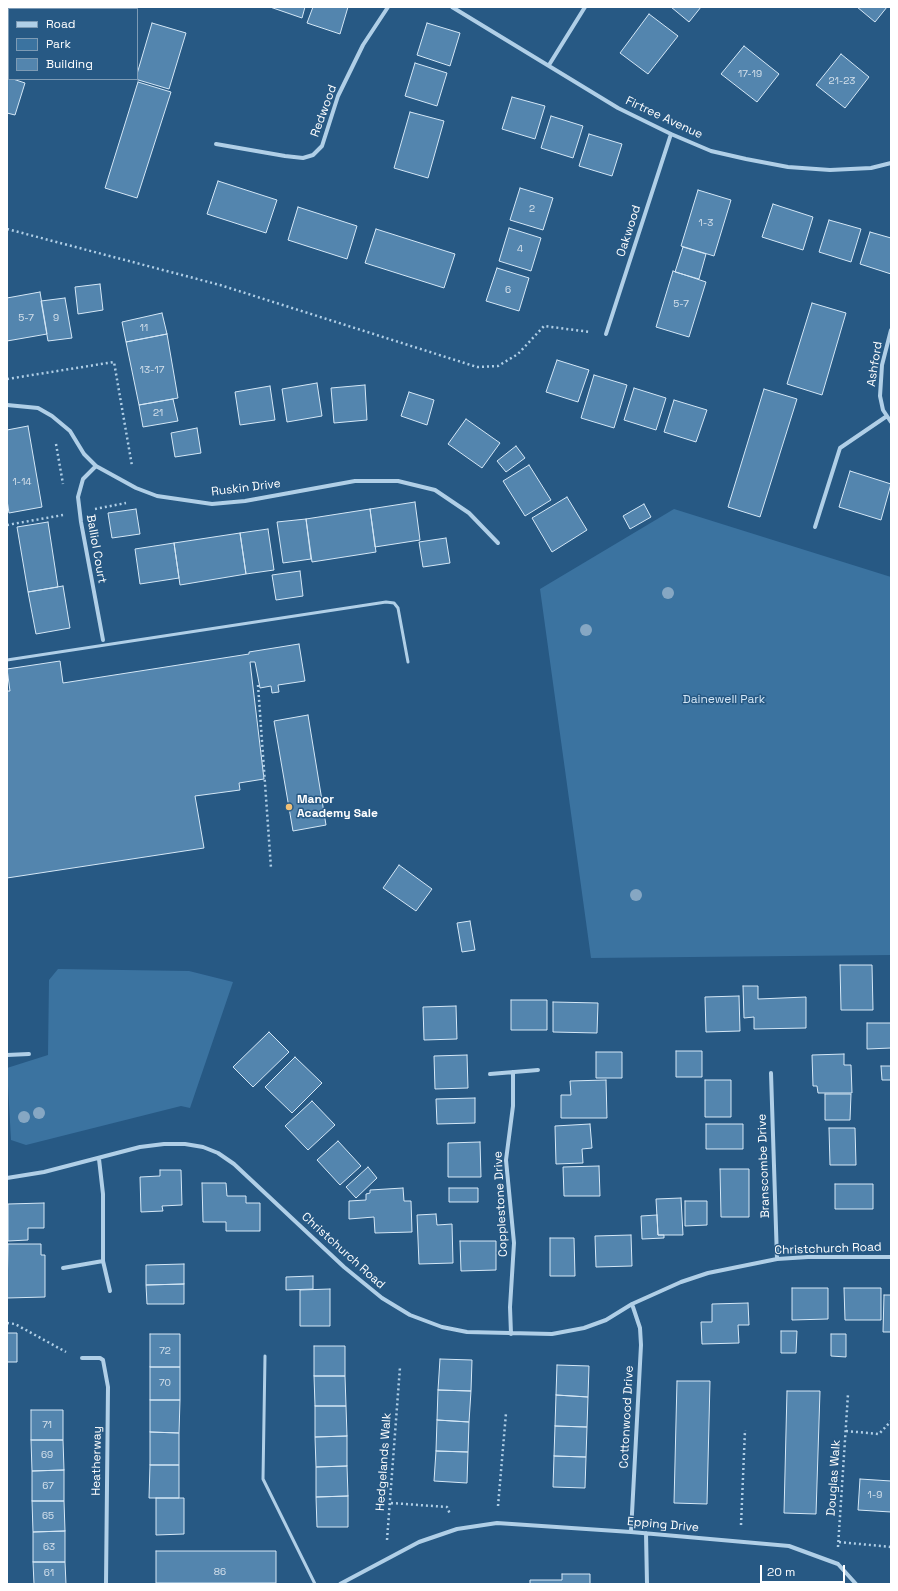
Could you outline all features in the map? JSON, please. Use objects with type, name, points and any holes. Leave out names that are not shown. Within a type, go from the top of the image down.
[{"type":"street","name":"Redwood","points":[[216,144],[285,156],[303,158],[313,155],[322,146],[338,96],[363,45],[388,7]]},
{"type":"street","name":"Firtree Avenue","points":[[452,7],[618,108],[671,134],[711,151],[788,167],[830,170],[871,168],[891,163]]},
{"type":"street","points":[[549,65],[585,7]]},
{"type":"street","name":"Oakwood","points":[[606,334],[671,134]]},
{"type":"street","name":"Ashford","points":[[891,330],[882,365],[880,396],[883,410],[891,422]]},
{"type":"street","name":"Ruskin Drive","points":[[7,405],[38,408],[52,416],[70,430],[84,454],[96,466],[136,488],[158,496],[212,504],[245,501],[355,481],[398,481],[436,490],[469,513],[498,543]]},
{"type":"street","points":[[815,527],[840,448],[887,416]]},
{"type":"street","name":"Balliol Court","points":[[96,466],[83,479],[78,497],[81,522],[103,640]]},
{"type":"street","points":[[7,1055],[30,1054]]},
{"type":"street","points":[[490,1074],[538,1070]]},
{"type":"street","name":"Copplestone Drive","points":[[511,1334],[510,1308],[514,1243],[506,1160],[513,1106],[513,1072]]},
{"type":"street","name":"Branscombe Drive","points":[[771,1073],[777,1259]]},
{"type":"street","name":"Christchurch Road","points":[[7,1178],[44,1172],[99,1159],[140,1147],[164,1144],[185,1144],[203,1147],[234,1164],[344,1267],[382,1298],[410,1314],[442,1328],[467,1332],[552,1334],[584,1328],[606,1320],[632,1304],[681,1282],[708,1273],[777,1259],[808,1257],[891,1257]]},
{"type":"street","points":[[99,1159],[103,1194],[103,1261],[110,1291]]},
{"type":"street","points":[[63,1268],[103,1261]]},
{"type":"street","name":"Cottonwood Drive","points":[[631,1532],[641,1345],[640,1328],[632,1304]]},
{"type":"street","name":"Heatherway","points":[[82,1358],[100,1358],[103,1360],[108,1387],[106,1584]]},
{"type":"street","name":"Epping Drive","points":[[340,1584],[386,1558],[419,1542],[457,1529],[497,1524],[631,1532],[789,1546],[838,1564],[856,1584]]},
{"type":"street","points":[[646,1534],[647,1584]]},
{"type":"lane","points":[[7,660],[386,602],[394,603],[398,608],[408,662]]},
{"type":"lane","points":[[265,1356],[263,1479],[315,1584]]},
{"type":"path","points":[[7,229],[220,285],[476,367],[498,366],[518,354],[544,326],[606,334]]},
{"type":"path","points":[[7,379],[114,362],[136,488]]},
{"type":"path","points":[[52,416],[64,492]]},
{"type":"path","points":[[258,685],[271,868]]},
{"type":"path","points":[[7,1323],[15,1324],[60,1349],[82,1358]]},
{"type":"path","name":"Hedgelands Walk","points":[[386,1558],[400,1366]]},
{"type":"path","name":"Douglas Walk","points":[[838,1564],[848,1394]]},
{"type":"path","points":[[497,1524],[506,1413]]},
{"type":"path","points":[[846,1431],[879,1434],[891,1421]]},
{"type":"path","points":[[740,1542],[744,1430]]},
{"type":"path","points":[[391,1503],[447,1507],[457,1529]]},
{"type":"path","points":[[839,1542],[891,1547]]},
{"type":"green space","name":"Dainewell Park","points":[[674,509],[891,577],[891,955],[591,958],[540,589]]},
{"type":"green space","points":[[58,969],[189,971],[233,982],[190,1108],[181,1106],[26,1145],[11,1140],[7,1068],[48,1055],[49,980]]},
{"type":"building","points":[[7,7],[22,7],[8,8],[7,28]]},
{"type":"building","points":[[270,7],[305,7],[302,18]]},
{"type":"building","points":[[313,7],[348,7],[340,34],[307,23]]},
{"type":"building","points":[[671,7],[701,7],[689,22]]},
{"type":"building","points":[[857,7],[887,7],[875,22]]},
{"type":"building","points":[[649,14],[678,36],[648,74],[620,53]]},
{"type":"building","points":[[152,23],[186,33],[169,89],[138,80],[138,71]]},
{"type":"building","points":[[427,23],[460,33],[450,66],[417,55]]},
{"type":"building","points":[[7,35],[8,70],[7,70]]},
{"type":"building","points":[[744,46],[779,74],[757,102],[721,74]]},
{"type":"building","points":[[841,54],[869,77],[845,108],[816,85]]},
{"type":"building","points":[[415,63],[447,73],[437,106],[405,96]]},
{"type":"building","points":[[7,77],[8,80],[16,80],[25,83],[15,115],[7,113]]},
{"type":"building","points":[[138,82],[171,92],[137,198],[105,188]]},
{"type":"building","points":[[512,97],[545,106],[535,139],[502,129]]},
{"type":"building","points":[[410,112],[444,121],[428,178],[394,168]]},
{"type":"building","points":[[551,116],[583,126],[573,158],[541,148]]},
{"type":"building","points":[[589,134],[622,144],[612,176],[579,166]]},
{"type":"building","points":[[218,181],[277,200],[266,233],[207,214]]},
{"type":"building","points":[[520,188],[553,198],[543,230],[510,220]]},
{"type":"building","points":[[698,190],[731,200],[714,256],[681,246]]},
{"type":"building","points":[[773,204],[813,217],[803,250],[762,237]]},
{"type":"building","points":[[298,207],[357,226],[347,259],[288,240]]},
{"type":"building","points":[[829,220],[861,229],[851,262],[819,252]]},
{"type":"building","points":[[509,228],[541,238],[531,271],[499,261]]},
{"type":"building","points":[[376,229],[455,254],[444,288],[365,263]]},
{"type":"building","points":[[870,232],[891,238],[891,274],[860,264]]},
{"type":"building","points":[[683,247],[706,254],[699,279],[675,272]]},
{"type":"building","points":[[497,268],[529,278],[519,311],[486,301]]},
{"type":"building","points":[[673,271],[706,282],[689,337],[656,327]]},
{"type":"building","points":[[100,284],[103,310],[78,314],[75,287]]},
{"type":"building","points":[[40,292],[47,334],[7,341],[7,298]]},
{"type":"building","points":[[65,298],[72,338],[48,341],[41,301]]},
{"type":"building","points":[[812,303],[846,313],[822,395],[787,384]]},
{"type":"building","points":[[162,313],[167,334],[126,342],[122,322]]},
{"type":"building","points":[[167,334],[178,398],[139,405],[126,342]]},
{"type":"building","points":[[557,360],[589,370],[578,402],[546,392]]},
{"type":"building","points":[[594,375],[627,385],[614,428],[581,418]]},
{"type":"building","points":[[317,383],[322,416],[287,422],[282,389]]},
{"type":"building","points":[[365,385],[367,420],[334,423],[331,388]]},
{"type":"building","points":[[270,386],[275,420],[240,425],[235,392]]},
{"type":"building","points":[[634,388],[666,398],[656,430],[624,420]]},
{"type":"building","points":[[764,389],[797,399],[760,517],[728,507]]},
{"type":"building","points":[[409,392],[434,400],[427,425],[401,416]]},
{"type":"building","points":[[173,399],[178,421],[143,427],[139,405]]},
{"type":"building","points":[[674,400],[707,410],[696,442],[664,432]]},
{"type":"building","points":[[466,419],[500,443],[482,468],[448,444]]},
{"type":"building","points":[[28,426],[42,507],[9,513],[7,500],[7,430]]},
{"type":"building","points":[[197,428],[201,453],[175,457],[171,433]]},
{"type":"building","points":[[516,446],[525,458],[506,472],[497,461]]},
{"type":"building","points":[[529,465],[551,500],[525,516],[503,481]]},
{"type":"building","points":[[850,471],[891,484],[881,520],[839,507]]},
{"type":"building","points":[[567,497],[587,530],[552,552],[532,518]]},
{"type":"building","points":[[415,502],[420,540],[375,547],[370,509]]},
{"type":"building","points":[[644,504],[651,517],[630,529],[623,516]]},
{"type":"building","points":[[136,509],[140,534],[112,538],[108,513]]},
{"type":"building","points":[[370,509],[376,552],[312,562],[306,519]]},
{"type":"building","points":[[306,519],[311,559],[283,563],[277,522]]},
{"type":"building","points":[[48,522],[58,587],[28,592],[17,527]]},
{"type":"building","points":[[268,529],[274,570],[246,574],[240,533]]},
{"type":"building","points":[[240,533],[246,574],[180,585],[174,543]]},
{"type":"building","points":[[446,538],[450,563],[423,567],[419,542]]},
{"type":"building","points":[[174,543],[179,578],[140,584],[135,549]]},
{"type":"building","points":[[300,571],[303,596],[276,600],[272,575]]},
{"type":"building","points":[[63,586],[70,628],[36,634],[28,592]]},
{"type":"building","points":[[299,644],[305,681],[278,685],[279,692],[272,693],[271,686],[260,688],[255,662],[250,662],[264,779],[239,783],[240,790],[195,796],[204,848],[7,878],[7,691],[10,691],[7,669],[60,661],[63,683],[249,654],[249,652]]},
{"type":"building","points":[[308,715],[326,825],[293,831],[274,721]]},
{"type":"building","points":[[399,865],[432,889],[416,911],[383,888]]},
{"type":"building","points":[[470,921],[475,950],[462,952],[457,923]]},
{"type":"building","points":[[840,965],[872,965],[873,1010],[841,1010]]},
{"type":"building","points":[[743,986],[758,986],[758,999],[806,997],[806,1028],[754,1029],[754,1017],[744,1018]]},
{"type":"building","points":[[739,996],[740,1031],[706,1032],[705,997]]},
{"type":"building","points":[[511,1000],[547,1000],[547,1030],[511,1030]]},
{"type":"building","points":[[553,1002],[598,1003],[597,1033],[553,1032]]},
{"type":"building","points":[[456,1006],[457,1039],[424,1040],[423,1007]]},
{"type":"building","points":[[867,1023],[891,1023],[891,1048],[867,1049]]},
{"type":"building","points":[[269,1032],[289,1052],[253,1087],[233,1067]]},
{"type":"building","points":[[676,1051],[702,1051],[702,1077],[676,1077]]},
{"type":"building","points":[[596,1052],[622,1052],[622,1078],[596,1078]]},
{"type":"building","points":[[844,1054],[844,1065],[851,1065],[852,1093],[818,1093],[817,1086],[813,1086],[812,1055]]},
{"type":"building","points":[[467,1055],[468,1088],[435,1089],[434,1056]]},
{"type":"building","points":[[295,1057],[322,1083],[292,1113],[265,1087]]},
{"type":"building","points":[[881,1066],[891,1066],[891,1080],[882,1080]]},
{"type":"building","points":[[606,1080],[607,1118],[561,1118],[561,1095],[571,1095],[570,1081]]},
{"type":"building","points":[[705,1080],[731,1080],[731,1117],[705,1117]]},
{"type":"building","points":[[825,1094],[851,1094],[850,1120],[825,1120]]},
{"type":"building","points":[[475,1098],[475,1123],[437,1124],[436,1099]]},
{"type":"building","points":[[312,1101],[335,1125],[308,1150],[285,1126]]},
{"type":"building","points":[[590,1124],[592,1148],[582,1149],[583,1163],[556,1164],[555,1126]]},
{"type":"building","points":[[706,1124],[743,1124],[743,1149],[706,1149]]},
{"type":"building","points":[[829,1128],[855,1128],[856,1165],[830,1165]]},
{"type":"building","points":[[338,1141],[361,1166],[340,1185],[317,1160]]},
{"type":"building","points":[[480,1142],[481,1177],[448,1177],[448,1143]]},
{"type":"building","points":[[599,1166],[600,1196],[564,1196],[563,1167]]},
{"type":"building","points":[[368,1167],[377,1178],[356,1198],[346,1187]]},
{"type":"building","points":[[720,1169],[749,1169],[749,1217],[721,1217]]},
{"type":"building","points":[[160,1170],[181,1170],[182,1205],[162,1206],[163,1211],[141,1212],[140,1177],[160,1176]]},
{"type":"building","points":[[202,1183],[226,1183],[227,1196],[246,1196],[246,1203],[260,1203],[260,1231],[226,1231],[226,1222],[203,1222]]},
{"type":"building","points":[[835,1184],[873,1184],[873,1209],[835,1209]]},
{"type":"building","points":[[403,1188],[404,1201],[411,1201],[412,1232],[375,1233],[374,1217],[349,1219],[349,1201],[366,1200],[366,1194],[370,1193],[370,1190]]},
{"type":"building","points":[[449,1188],[478,1188],[478,1202],[449,1202]]},
{"type":"building","points":[[681,1198],[683,1235],[658,1235],[656,1199]]},
{"type":"building","points":[[685,1201],[707,1201],[707,1225],[685,1226]]},
{"type":"building","points":[[44,1203],[44,1228],[28,1228],[28,1240],[8,1241],[8,1204]]},
{"type":"building","points":[[436,1214],[437,1225],[452,1224],[453,1263],[419,1264],[417,1215]]},
{"type":"building","points":[[657,1215],[658,1235],[664,1235],[664,1238],[642,1239],[641,1216]]},
{"type":"building","points":[[631,1235],[632,1266],[596,1267],[595,1236]]},
{"type":"building","points":[[550,1238],[574,1238],[575,1276],[550,1276]]},
{"type":"building","points":[[460,1241],[496,1241],[496,1270],[461,1271]]},
{"type":"building","points":[[8,1244],[41,1244],[41,1255],[45,1255],[45,1297],[7,1298]]},
{"type":"building","points":[[184,1264],[184,1284],[146,1285],[146,1265]]},
{"type":"building","points":[[313,1276],[313,1289],[286,1290],[286,1277]]},
{"type":"building","points":[[184,1284],[184,1304],[147,1304],[146,1285]]},
{"type":"building","points":[[792,1288],[828,1288],[828,1319],[792,1320]]},
{"type":"building","points":[[844,1288],[881,1288],[881,1320],[845,1320]]},
{"type":"building","points":[[330,1289],[330,1326],[300,1326],[300,1290]]},
{"type":"building","points":[[884,1295],[891,1295],[891,1332],[883,1332]]},
{"type":"building","points":[[748,1303],[749,1325],[738,1325],[739,1343],[702,1344],[701,1322],[712,1322],[712,1304]]},
{"type":"building","points":[[781,1331],[797,1331],[796,1353],[781,1353]]},
{"type":"building","points":[[7,1333],[17,1333],[17,1362],[7,1362]]},
{"type":"building","points":[[150,1334],[180,1334],[180,1367],[150,1367]]},
{"type":"building","points":[[831,1334],[846,1334],[846,1357],[831,1356]]},
{"type":"building","points":[[314,1346],[345,1346],[345,1376],[314,1376]]},
{"type":"building","points":[[440,1359],[472,1360],[471,1391],[438,1390]]},
{"type":"building","points":[[557,1365],[589,1366],[588,1397],[556,1395]]},
{"type":"building","points":[[150,1367],[180,1367],[180,1400],[150,1400]]},
{"type":"building","points":[[314,1376],[345,1376],[346,1406],[315,1406]]},
{"type":"building","points":[[677,1381],[710,1381],[707,1504],[674,1503]]},
{"type":"building","points":[[438,1390],[471,1391],[469,1422],[437,1420]]},
{"type":"building","points":[[787,1391],[820,1391],[816,1514],[784,1513]]},
{"type":"building","points":[[556,1395],[588,1397],[587,1427],[555,1426]]},
{"type":"building","points":[[150,1400],[180,1400],[179,1433],[150,1432]]},
{"type":"building","points":[[315,1406],[346,1406],[347,1436],[315,1437]]},
{"type":"building","points":[[31,1410],[63,1410],[63,1440],[31,1440]]},
{"type":"building","points":[[437,1420],[469,1422],[468,1452],[436,1451]]},
{"type":"building","points":[[555,1426],[587,1427],[586,1457],[554,1456]]},
{"type":"building","points":[[150,1432],[179,1433],[179,1465],[150,1465]]},
{"type":"building","points":[[347,1436],[347,1466],[316,1467],[315,1437]]},
{"type":"building","points":[[31,1440],[63,1440],[64,1470],[32,1471]]},
{"type":"building","points":[[436,1451],[468,1452],[467,1483],[434,1481]]},
{"type":"building","points":[[554,1456],[586,1457],[585,1488],[553,1487]]},
{"type":"building","points":[[150,1465],[179,1465],[179,1498],[149,1498]]},
{"type":"building","points":[[347,1466],[348,1496],[316,1497],[316,1467]]},
{"type":"building","points":[[64,1470],[64,1501],[32,1501],[32,1471]]},
{"type":"building","points":[[860,1479],[891,1481],[891,1512],[858,1510]]},
{"type":"building","points":[[348,1496],[348,1527],[317,1527],[316,1497]]},
{"type":"building","points":[[156,1498],[184,1498],[184,1534],[156,1535]]},
{"type":"building","points":[[32,1501],[64,1501],[65,1531],[33,1532]]},
{"type":"building","points":[[65,1531],[65,1562],[33,1562],[33,1532]]},
{"type":"building","points":[[156,1551],[276,1551],[276,1583],[156,1583]]},
{"type":"building","points":[[33,1562],[65,1562],[66,1584],[34,1584]]},
{"type":"building","points":[[562,1574],[590,1574],[590,1584],[530,1584],[530,1580],[562,1580]]},
{"type":"place","name":"Manor Academy Sale","points":[[289,807]]}]
